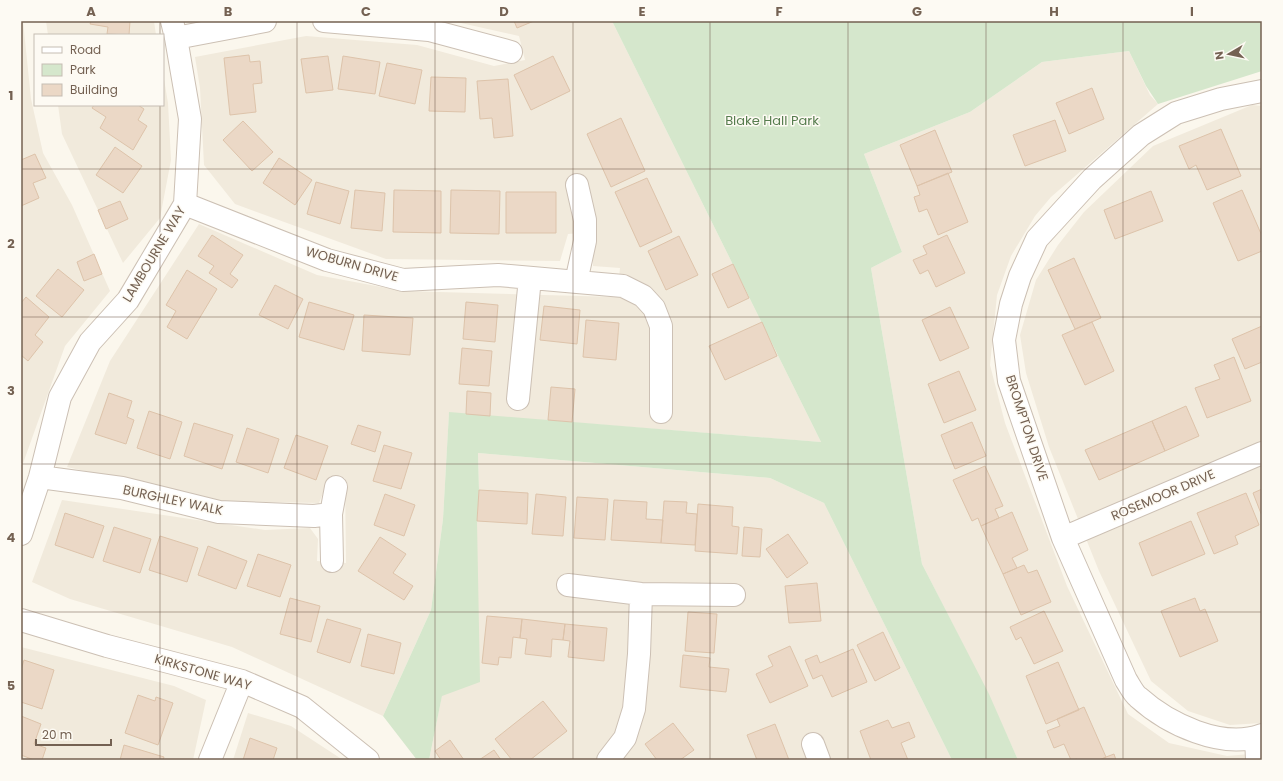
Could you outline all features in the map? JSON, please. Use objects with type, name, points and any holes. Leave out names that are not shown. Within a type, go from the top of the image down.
[{"type":"street","points":[[174,29],[265,21]]},
{"type":"street","points":[[324,21],[429,25],[511,52]]},
{"type":"street","name":"LAMBOURNE WAY","points":[[21,534],[40,476],[60,398],[90,342],[128,300],[185,204],[190,119],[174,29]]},
{"type":"street","name":"BROMPTON DRIVE","points":[[1259,736],[1235,740],[1200,734],[1172,722],[1138,697],[1126,680],[1063,538],[1009,381],[1004,340],[1011,304],[1020,276],[1037,239],[1092,179],[1141,135],[1176,113],[1221,99],[1262,91]]},
{"type":"street","points":[[576,282],[585,241],[586,220],[577,185]]},
{"type":"street","name":"WOBURN DRIVE","points":[[185,204],[327,260],[403,280],[498,275],[623,286],[643,296],[651,304],[661,326],[661,412]]},
{"type":"street","points":[[518,399],[530,278]]},
{"type":"street","name":"ROSEMOOR DRIVE","points":[[1063,538],[1262,453]]},
{"type":"street","name":"BURGHLEY WALK","points":[[40,476],[122,488],[219,512],[314,516],[331,514]]},
{"type":"street","points":[[332,561],[331,514],[336,487]]},
{"type":"street","points":[[568,585],[641,594],[734,595]]},
{"type":"street","points":[[608,760],[625,738],[634,709],[640,654],[641,594]]},
{"type":"street","name":"KIRKSTONE WAY","points":[[21,620],[107,646],[242,681],[302,707],[368,760]]},
{"type":"street","points":[[210,760],[242,681]]},
{"type":"street","points":[[1257,760],[1259,736]]},
{"type":"shaded area","points":[[21,21],[23,21],[31,99],[43,153],[72,205],[110,291],[65,346],[21,469]]},
{"type":"shaded area","points":[[46,21],[154,21],[156,34],[48,34]]},
{"type":"shaded area","points":[[452,21],[612,21],[821,442],[449,413],[443,519],[431,610],[383,716],[232,647],[70,599],[32,582],[62,500],[265,530],[310,528],[318,539],[317,561],[346,563],[345,478],[330,476],[319,503],[220,501],[67,467],[110,361],[199,224],[317,275],[403,291],[617,297],[620,268],[593,266],[593,232],[568,234],[560,261],[386,259],[235,204],[204,165],[200,88],[195,57],[306,36],[417,45],[494,66],[525,60],[519,36]]},
{"type":"shaded area","points":[[1129,51],[1150,95],[1158,104],[1051,197],[1035,216],[1011,256],[997,295],[990,365],[1005,423],[1067,586],[1128,714],[1169,743],[1227,756],[1250,754],[1262,760],[1018,760],[988,694],[922,564],[871,268],[902,252],[864,154],[970,112],[1042,62]]},
{"type":"shaded area","points":[[164,79],[168,103],[171,160],[160,218],[123,263],[62,134],[58,106],[164,106]]},
{"type":"shaded area","points":[[1252,105],[1262,106],[1262,723],[1230,725],[1188,711],[1151,681],[1099,571],[1049,447],[1026,373],[1020,335],[1036,280],[1058,245],[1084,212],[1153,146]]},
{"type":"shaded area","points":[[478,453],[770,478],[824,503],[952,760],[429,760],[477,521],[479,490]]},
{"type":"shaded area","points":[[21,647],[174,686],[206,700],[193,760],[21,760]]},
{"type":"shaded area","points":[[248,713],[291,726],[343,760],[233,760]]},
{"type":"green space","name":"Blake Hall Park","points":[[612,21],[1262,21],[1262,71],[1158,104],[1146,86],[1129,51],[1042,62],[970,112],[864,154],[902,252],[871,268],[922,564],[989,694],[1018,760],[952,760],[824,503],[770,478],[478,453],[479,490],[477,521],[480,682],[442,696],[429,760],[417,760],[383,716],[431,610],[443,519],[449,412],[821,442]]},
{"type":"building","points":[[91,21],[130,21],[129,34],[107,34],[108,27],[90,24]]},
{"type":"building","points":[[514,21],[534,21],[517,28]]},
{"type":"building","points":[[249,55],[250,62],[260,61],[262,83],[253,84],[256,112],[230,115],[224,58]]},
{"type":"building","points":[[328,56],[333,90],[306,93],[301,59]]},
{"type":"building","points":[[343,56],[380,62],[375,94],[338,89]]},
{"type":"building","points":[[553,56],[570,91],[531,110],[514,75]]},
{"type":"building","points":[[387,63],[422,70],[415,104],[379,96]]},
{"type":"building","points":[[431,77],[466,78],[465,112],[429,111]]},
{"type":"building","points":[[508,79],[513,136],[494,138],[492,118],[480,119],[477,81]]},
{"type":"building","points":[[1092,88],[1104,119],[1069,134],[1056,103]]},
{"type":"building","points":[[93,106],[140,106],[144,109],[138,120],[147,126],[133,150],[100,128],[106,117],[92,108]]},
{"type":"building","points":[[621,118],[645,171],[611,187],[587,134]]},
{"type":"building","points":[[1055,120],[1066,151],[1025,166],[1013,135]]},
{"type":"building","points":[[243,121],[273,152],[252,171],[223,140]]},
{"type":"building","points":[[1221,129],[1241,176],[1207,190],[1196,165],[1189,169],[1179,146]]},
{"type":"building","points":[[935,130],[952,172],[917,186],[900,145]]},
{"type":"building","points":[[115,147],[142,166],[123,193],[96,175]]},
{"type":"building","points":[[35,154],[46,178],[33,183],[39,198],[21,206],[21,160]]},
{"type":"building","points":[[279,158],[312,180],[295,205],[263,183]]},
{"type":"building","points":[[948,173],[968,222],[938,235],[927,209],[919,212],[914,197],[920,195],[917,186]]},
{"type":"building","points":[[647,178],[672,232],[640,247],[615,192]]},
{"type":"building","points":[[316,182],[349,191],[340,224],[307,214]]},
{"type":"building","points":[[355,190],[385,193],[382,231],[351,228]]},
{"type":"building","points":[[394,190],[441,191],[441,233],[393,232]]},
{"type":"building","points":[[451,190],[500,191],[499,234],[450,233]]},
{"type":"building","points":[[1242,190],[1262,236],[1262,251],[1238,261],[1213,203]]},
{"type":"building","points":[[1151,191],[1163,221],[1115,239],[1104,210]]},
{"type":"building","points":[[506,192],[556,192],[556,233],[506,233]]},
{"type":"building","points":[[120,201],[128,219],[106,229],[98,210]]},
{"type":"building","points":[[212,235],[243,255],[230,274],[238,280],[232,288],[209,273],[214,266],[198,256]]},
{"type":"building","points":[[947,235],[965,273],[936,287],[928,270],[920,274],[913,260],[927,254],[923,246]]},
{"type":"building","points":[[679,236],[698,275],[666,290],[648,251]]},
{"type":"building","points":[[94,254],[102,274],[84,281],[77,262]]},
{"type":"building","points":[[1074,258],[1101,318],[1075,329],[1048,270]]},
{"type":"building","points":[[733,264],[749,298],[728,308],[712,274]]},
{"type":"building","points":[[58,269],[84,290],[62,317],[36,296]]},
{"type":"building","points":[[187,270],[217,289],[187,339],[167,327],[176,311],[166,305]]},
{"type":"building","points":[[275,285],[303,299],[288,329],[259,315]]},
{"type":"building","points":[[26,297],[49,317],[35,335],[43,342],[28,361],[21,355],[21,303]]},
{"type":"building","points":[[309,302],[354,315],[344,350],[299,337]]},
{"type":"building","points":[[466,302],[498,305],[495,342],[463,339]]},
{"type":"building","points":[[544,306],[580,310],[577,344],[540,340]]},
{"type":"building","points":[[950,307],[969,348],[940,361],[922,320]]},
{"type":"building","points":[[364,315],[413,318],[410,355],[362,351]]},
{"type":"building","points":[[586,320],[619,323],[616,360],[583,357]]},
{"type":"building","points":[[762,322],[777,356],[725,380],[709,346]]},
{"type":"building","points":[[1092,322],[1114,371],[1085,385],[1062,335]]},
{"type":"building","points":[[1262,326],[1262,362],[1245,369],[1232,339]]},
{"type":"building","points":[[462,348],[492,351],[489,386],[459,384]]},
{"type":"building","points":[[1234,357],[1251,401],[1207,418],[1195,388],[1220,379],[1214,365]]},
{"type":"building","points":[[959,371],[976,410],[944,423],[928,384]]},
{"type":"building","points":[[551,387],[575,389],[572,422],[548,420]]},
{"type":"building","points":[[467,391],[491,393],[490,416],[466,414]]},
{"type":"building","points":[[109,393],[132,401],[127,417],[134,420],[126,444],[95,434]]},
{"type":"building","points":[[1186,406],[1199,436],[1165,451],[1152,421]]},
{"type":"building","points":[[149,411],[182,422],[170,459],[137,448]]},
{"type":"building","points":[[1152,421],[1165,451],[1099,480],[1085,450]]},
{"type":"building","points":[[972,422],[986,456],[955,469],[941,435]]},
{"type":"building","points":[[194,423],[233,435],[222,469],[184,456]]},
{"type":"building","points":[[358,425],[381,432],[375,452],[351,444]]},
{"type":"building","points":[[247,428],[279,439],[268,473],[236,462]]},
{"type":"building","points":[[296,435],[328,446],[316,480],[284,468]]},
{"type":"building","points":[[384,445],[412,453],[401,489],[373,481]]},
{"type":"building","points":[[985,466],[1003,506],[995,509],[999,518],[981,526],[978,518],[972,521],[953,480]]},
{"type":"building","points":[[1262,489],[1262,516],[1253,493]]},
{"type":"building","points":[[479,490],[528,493],[527,524],[477,521]]},
{"type":"building","points":[[1246,493],[1259,525],[1235,536],[1238,544],[1214,554],[1197,513]]},
{"type":"building","points":[[385,494],[415,505],[404,536],[374,525]]},
{"type":"building","points":[[536,494],[566,497],[563,536],[532,534]]},
{"type":"building","points":[[577,497],[608,499],[605,540],[574,538]]},
{"type":"building","points":[[614,500],[647,502],[646,519],[663,520],[661,543],[611,540]]},
{"type":"building","points":[[664,501],[687,502],[686,513],[697,514],[695,545],[661,543]]},
{"type":"building","points":[[698,504],[733,507],[732,526],[739,527],[737,554],[695,551]]},
{"type":"building","points":[[1012,512],[1028,550],[1012,558],[1017,568],[1003,574],[981,526]]},
{"type":"building","points":[[65,513],[104,526],[93,558],[55,545]]},
{"type":"building","points":[[1191,521],[1205,554],[1152,576],[1139,543]]},
{"type":"building","points":[[114,527],[151,539],[140,573],[103,561]]},
{"type":"building","points":[[744,527],[762,529],[760,557],[742,556]]},
{"type":"building","points":[[788,534],[808,563],[787,578],[766,549]]},
{"type":"building","points":[[160,536],[198,548],[187,582],[149,570]]},
{"type":"building","points":[[380,537],[406,554],[393,573],[413,586],[404,600],[358,571]]},
{"type":"building","points":[[208,546],[247,561],[236,589],[198,575]]},
{"type":"building","points":[[258,554],[291,565],[280,597],[247,586]]},
{"type":"building","points":[[1024,565],[1028,573],[1037,570],[1051,602],[1021,615],[1003,574]]},
{"type":"building","points":[[817,583],[821,621],[789,623],[785,586]]},
{"type":"building","points":[[290,598],[320,606],[311,642],[280,634]]},
{"type":"building","points":[[1195,598],[1200,611],[1205,609],[1218,641],[1180,657],[1161,611]]},
{"type":"building","points":[[1044,611],[1063,651],[1034,664],[1021,637],[1016,640],[1010,627]]},
{"type":"building","points":[[688,612],[717,614],[714,653],[685,651]]},
{"type":"building","points":[[487,616],[522,619],[520,638],[513,637],[511,658],[499,657],[498,665],[482,663]]},
{"type":"building","points":[[327,619],[361,629],[350,663],[317,652]]},
{"type":"building","points":[[522,619],[565,624],[563,640],[552,639],[551,657],[525,654],[527,639],[520,638]]},
{"type":"building","points":[[565,624],[607,628],[604,661],[568,657],[570,641],[563,640]]},
{"type":"building","points":[[883,632],[900,668],[875,681],[857,645]]},
{"type":"building","points":[[368,634],[401,643],[394,674],[361,666]]},
{"type":"building","points":[[790,646],[808,686],[770,703],[756,674],[773,666],[768,656]]},
{"type":"building","points":[[853,649],[867,682],[832,697],[822,675],[813,679],[805,660],[817,655],[820,663]]},
{"type":"building","points":[[683,655],[710,658],[709,667],[729,669],[726,692],[680,687]]},
{"type":"building","points":[[24,660],[54,670],[42,709],[21,702],[21,670]]},
{"type":"building","points":[[1058,662],[1079,710],[1046,724],[1026,676]]},
{"type":"building","points":[[138,695],[155,701],[156,697],[173,703],[158,745],[125,733]]},
{"type":"building","points":[[543,701],[567,731],[530,760],[512,760],[495,739]]},
{"type":"building","points":[[1084,707],[1106,757],[1100,760],[1071,760],[1064,744],[1054,748],[1047,731],[1060,726],[1057,719]]},
{"type":"building","points":[[21,716],[41,724],[34,744],[46,748],[42,760],[34,760],[21,755]]},
{"type":"building","points":[[888,720],[892,728],[909,722],[915,737],[901,743],[908,760],[871,760],[860,731]]},
{"type":"building","points":[[673,723],[694,750],[680,760],[657,760],[645,744]]},
{"type":"building","points":[[775,724],[789,760],[757,760],[747,735]]},
{"type":"building","points":[[250,738],[277,748],[273,760],[243,760]]},
{"type":"building","points":[[450,740],[464,760],[441,760],[435,751]]},
{"type":"building","points":[[124,745],[164,757],[163,760],[120,760]]},
{"type":"building","points":[[494,750],[501,760],[479,760]]},
{"type":"building","points":[[1114,754],[1116,760],[1100,760],[1106,757]]}]
